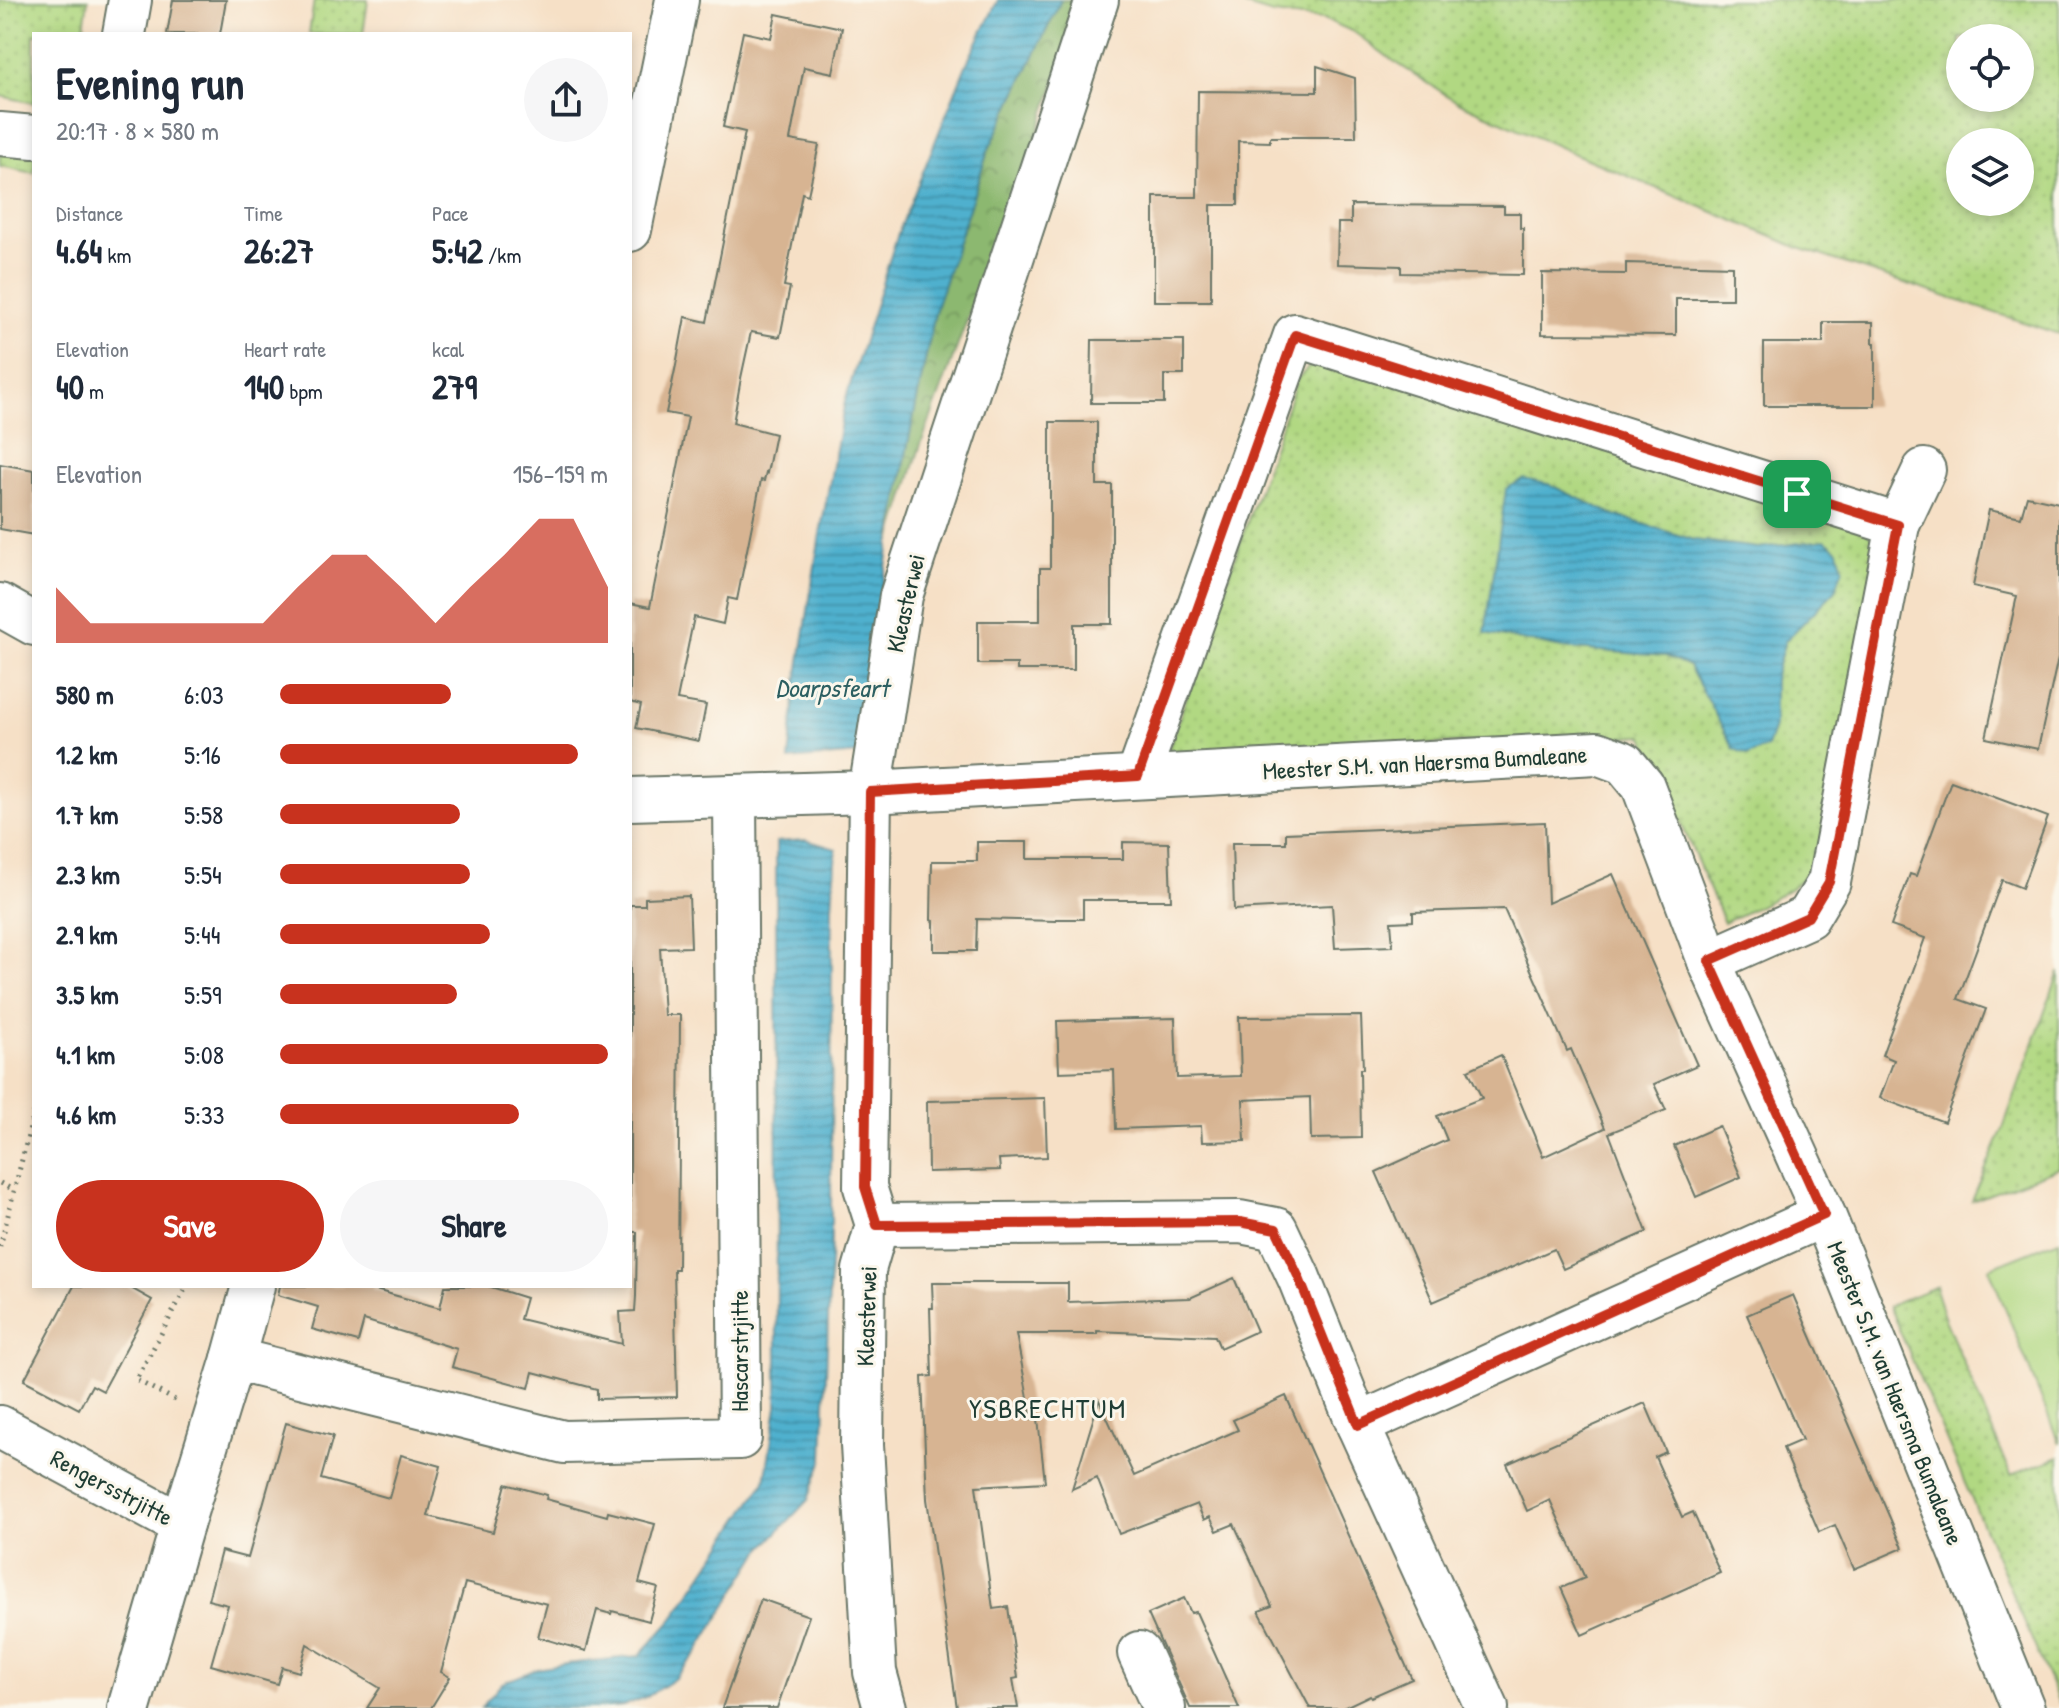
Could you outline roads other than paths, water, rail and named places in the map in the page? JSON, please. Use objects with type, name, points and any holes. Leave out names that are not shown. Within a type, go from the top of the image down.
[{"type":"street","points":[[124,32],[130,0]]},
{"type":"street","points":[[632,220],[677,0]]},
{"type":"street","name":"Kleasterwei","points":[[885,1708],[875,1672],[862,1445],[864,1270],[877,1225],[865,1187],[870,792],[901,596],[1097,0]]},
{"type":"street","points":[[0,134],[32,137]]},
{"type":"street","points":[[1138,776],[1295,335],[1898,525]]},
{"type":"street","points":[[1709,961],[1808,917],[1829,882],[1898,525],[1924,470]]},
{"type":"street","points":[[0,605],[32,623]]},
{"type":"street","name":"Meester S.M. van Haersma Bumaleane","points":[[870,792],[1597,753],[1624,763],[1643,786],[1709,961],[1824,1215],[2023,1708]]},
{"type":"street","points":[[632,799],[870,792]]},
{"type":"street","name":"Hascarstrjitte","points":[[233,1359],[564,1442],[740,1438],[735,796]]},
{"type":"street","points":[[1358,1425],[1824,1215]]},
{"type":"street","points":[[877,1225],[1240,1222],[1276,1229],[1358,1425],[1487,1708]]},
{"type":"street","points":[[129,1708],[252,1288]]},
{"type":"street","name":"Rengersstrjitte","points":[[0,1427],[182,1525]]},
{"type":"street","points":[[1139,1653],[1164,1708]]},
{"type":"water","name":"Doarpsfeart","points":[[998,0],[1061,0],[988,151],[936,308],[874,634],[859,754],[789,760],[796,687],[845,401],[897,236],[967,63]]},
{"type":"water","points":[[1523,479],[1548,484],[1614,515],[1694,540],[1758,548],[1825,540],[1838,550],[1843,568],[1835,591],[1785,641],[1774,679],[1774,727],[1767,747],[1749,755],[1734,749],[1689,666],[1666,656],[1563,648],[1485,633],[1506,489]]},
{"type":"water","points":[[806,840],[836,849],[832,907],[831,1238],[823,1459],[808,1500],[760,1551],[696,1654],[674,1679],[648,1696],[623,1706],[481,1708],[502,1683],[537,1669],[639,1656],[672,1620],[765,1481],[777,1407],[776,842]]},
{"type":"district","name":"YSBRECHTUM","points":[[1048,1408]]}]
